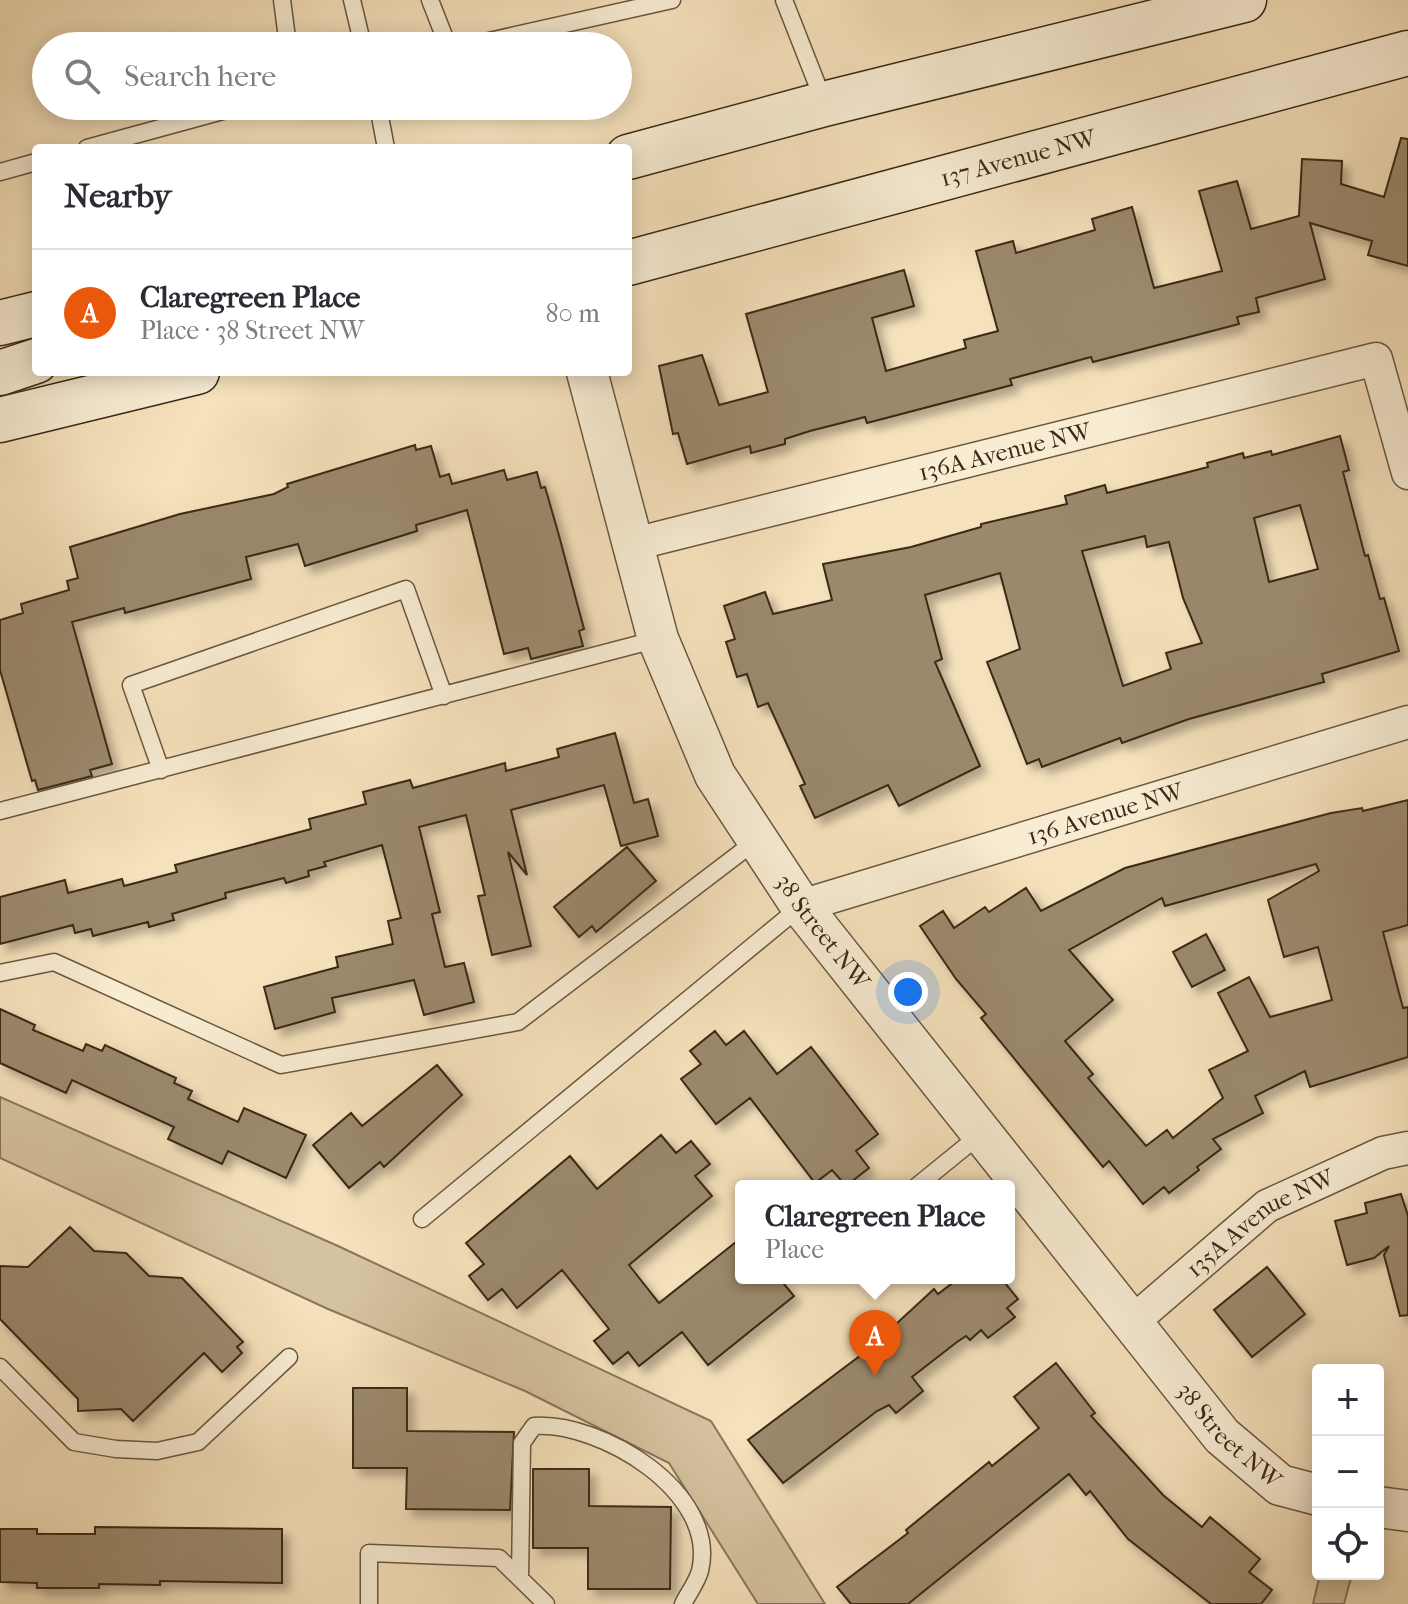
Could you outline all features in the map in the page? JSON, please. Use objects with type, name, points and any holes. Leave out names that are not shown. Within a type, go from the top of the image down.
[{"type":"main road","points":[[632,156],[824,104],[1244,0]]},
{"type":"main road","name":"137 Avenue NW","points":[[632,262],[1408,53]]},
{"type":"main road","points":[[0,323],[32,315]]},
{"type":"main road","points":[[0,373],[32,362]]},
{"type":"main road","points":[[0,420],[181,376]]},
{"type":"street","name":"136A Avenue NW","points":[[634,544],[1376,359],[1408,473]]},
{"type":"street","name":"38 Street NW","points":[[588,376],[658,639],[715,775],[801,906],[1222,1436],[1280,1485],[1312,1493]]},
{"type":"street","name":"136 Avenue NW","points":[[801,906],[1408,722]]},
{"type":"street","name":"135A Avenue NW","points":[[1130,1324],[1267,1206],[1383,1153],[1408,1148]]},
{"type":"street","points":[[1384,1508],[1408,1511]]},
{"type":"lane","points":[[282,0],[286,32]]},
{"type":"lane","points":[[352,0],[360,32]]},
{"type":"lane","points":[[430,0],[443,32]]},
{"type":"lane","points":[[529,32],[672,0]]},
{"type":"lane","points":[[784,0],[824,104]]},
{"type":"lane","points":[[102,144],[190,120]]},
{"type":"lane","points":[[381,120],[387,144]]},
{"type":"lane","points":[[0,172],[32,163]]},
{"type":"lane","points":[[161,770],[131,685],[406,589],[444,696]]},
{"type":"lane","points":[[0,811],[658,639]]},
{"type":"lane","points":[[0,973],[54,962],[281,1065],[518,1022],[758,840]]},
{"type":"lane","points":[[422,1219],[801,906]]},
{"type":"lane","points":[[924,1180],[981,1134]]},
{"type":"lane","points":[[0,1367],[74,1442],[116,1449],[157,1451],[198,1442],[289,1357]]},
{"type":"lane","points":[[520,1578],[522,1443],[534,1426],[556,1424],[590,1435],[634,1457],[666,1479],[686,1505],[698,1538],[700,1571],[683,1604]]},
{"type":"lane","points":[[369,1604],[369,1553],[499,1558],[546,1604]]},
{"type":"shaded area","points":[[0,1097],[338,1246],[711,1421],[825,1604],[758,1604],[669,1463],[525,1391],[328,1309],[0,1158]]},
{"type":"shaded area","points":[[1319,1580],[1350,1580],[1344,1604],[1313,1604]]},
{"type":"building","points":[[1401,138],[1408,139],[1408,266],[1368,255],[1372,241],[1310,223],[1325,279],[1256,298],[1259,312],[1237,317],[1239,324],[1093,362],[1091,357],[1010,379],[1012,385],[867,423],[865,417],[810,431],[785,439],[785,444],[751,453],[750,446],[687,464],[678,433],[673,434],[659,366],[702,355],[719,405],[768,392],[746,314],[904,270],[914,306],[872,318],[886,371],[966,348],[964,340],[998,331],[976,251],[1013,241],[1016,253],[1095,230],[1092,219],[1132,207],[1154,288],[1222,271],[1199,191],[1237,181],[1251,229],[1299,216],[1302,159],[1342,161],[1341,184],[1384,197]]},
{"type":"building","points":[[1340,436],[1349,470],[1343,472],[1365,556],[1368,555],[1380,599],[1384,598],[1399,651],[1322,674],[1324,682],[1189,719],[1122,743],[1120,738],[1042,767],[1039,759],[1027,764],[987,662],[1020,649],[1000,573],[925,595],[942,659],[935,662],[980,766],[899,806],[888,785],[815,818],[800,786],[805,784],[768,703],[758,707],[747,674],[737,677],[726,642],[735,639],[724,606],[765,592],[773,614],[832,600],[823,564],[911,547],[981,527],[981,524],[1067,504],[1065,496],[1105,485],[1107,493],[1208,467],[1207,463],[1243,453],[1244,458],[1271,451],[1272,455]],"holes":[[[1300,505],[1318,569],[1269,582],[1254,518]],[[1145,536],[1147,547],[1169,542],[1183,598],[1202,643],[1166,653],[1171,669],[1123,686],[1082,551]]]},
{"type":"building","points":[[415,445],[416,450],[431,446],[440,477],[449,474],[452,484],[504,470],[507,480],[537,472],[541,488],[545,487],[584,629],[579,631],[583,646],[531,659],[528,648],[504,654],[467,510],[416,525],[417,531],[305,566],[298,544],[246,557],[251,579],[125,613],[124,608],[72,622],[112,764],[90,770],[92,776],[38,790],[35,780],[32,781],[0,670],[0,620],[23,613],[21,604],[69,590],[67,581],[78,578],[70,547],[180,514],[274,494],[288,487],[287,484]]},
{"type":"building","points":[[615,733],[634,803],[648,799],[658,836],[621,846],[604,785],[511,810],[527,875],[508,852],[531,946],[492,955],[478,896],[485,895],[466,815],[419,827],[440,912],[432,914],[445,967],[464,963],[474,1002],[424,1015],[414,980],[332,998],[335,1012],[275,1029],[264,987],[338,967],[336,957],[393,944],[388,921],[401,918],[382,845],[324,862],[326,866],[308,871],[309,876],[286,883],[284,878],[225,893],[226,898],[172,914],[174,920],[149,927],[148,922],[93,936],[91,929],[75,933],[73,925],[0,944],[0,897],[65,880],[68,893],[122,879],[124,886],[177,872],[175,865],[311,829],[309,819],[366,804],[363,792],[410,780],[413,788],[505,763],[506,771],[559,757],[557,749]]},
{"type":"building","points":[[1408,800],[1408,925],[1383,932],[1403,1008],[1408,1007],[1408,1057],[1310,1087],[1305,1071],[1255,1096],[1263,1113],[1213,1139],[1221,1149],[1197,1167],[1199,1170],[1169,1193],[1164,1187],[1143,1204],[1109,1161],[1103,1167],[981,1018],[986,1014],[956,979],[920,926],[943,911],[954,928],[985,907],[989,912],[1026,888],[1041,911],[1125,868],[1331,813],[1362,808],[1363,811]],"holes":[[[1316,864],[1319,871],[1268,900],[1284,957],[1318,947],[1332,1000],[1270,1017],[1249,977],[1218,993],[1248,1051],[1209,1070],[1223,1098],[1173,1138],[1167,1130],[1146,1146],[1088,1078],[1093,1074],[1065,1041],[1113,1000],[1069,950],[1162,898],[1165,906]]]},
{"type":"building","points":[[627,847],[656,881],[596,932],[592,926],[579,937],[554,907]]},
{"type":"building","points":[[1206,934],[1225,970],[1192,987],[1173,952]]},
{"type":"building","points":[[0,1009],[35,1025],[33,1030],[83,1051],[86,1044],[102,1051],[105,1045],[176,1078],[174,1083],[192,1091],[188,1099],[238,1122],[244,1108],[306,1135],[286,1178],[228,1151],[222,1164],[168,1139],[174,1127],[72,1080],[66,1093],[0,1063]]},
{"type":"building","points":[[715,1031],[726,1045],[744,1031],[777,1074],[811,1047],[878,1134],[856,1151],[869,1168],[854,1180],[841,1180],[832,1170],[819,1180],[813,1180],[750,1098],[716,1124],[681,1079],[701,1064],[690,1051]]},
{"type":"building","points":[[437,1065],[462,1095],[384,1167],[380,1162],[349,1188],[313,1145],[351,1113],[362,1126]]},
{"type":"building","points":[[661,1135],[676,1153],[691,1141],[710,1164],[695,1176],[712,1196],[629,1265],[659,1303],[735,1243],[735,1284],[784,1284],[794,1296],[708,1365],[682,1332],[639,1366],[628,1352],[613,1364],[594,1341],[609,1329],[562,1270],[517,1308],[502,1289],[488,1300],[469,1276],[484,1264],[466,1243],[570,1156],[597,1189]]},
{"type":"building","points":[[1401,1194],[1408,1216],[1408,1315],[1400,1316],[1384,1255],[1389,1246],[1374,1258],[1347,1265],[1335,1221],[1367,1213],[1365,1203]]},
{"type":"building","points":[[70,1227],[94,1251],[126,1253],[149,1276],[182,1278],[243,1342],[237,1347],[242,1353],[222,1372],[204,1353],[133,1421],[121,1409],[78,1411],[78,1399],[0,1319],[0,1266],[28,1267]]},
{"type":"building","points":[[1267,1267],[1305,1314],[1252,1357],[1214,1310]]},
{"type":"building","points":[[951,1284],[1006,1284],[1018,1299],[1007,1308],[1015,1317],[988,1338],[981,1330],[970,1340],[966,1336],[957,1342],[912,1377],[923,1391],[896,1413],[889,1405],[877,1411],[783,1483],[748,1440],[869,1349],[934,1289],[938,1294]]},
{"type":"building","points":[[1056,1363],[1095,1413],[1091,1416],[1163,1495],[1202,1527],[1210,1517],[1260,1559],[1249,1572],[1272,1590],[1261,1604],[1211,1604],[1128,1539],[1090,1491],[1086,1495],[1069,1474],[908,1604],[851,1604],[837,1587],[908,1533],[906,1530],[989,1462],[992,1466],[1039,1428],[1014,1397]]},
{"type":"building","points":[[353,1388],[407,1388],[407,1431],[514,1432],[510,1510],[406,1509],[407,1468],[353,1468]]},
{"type":"building","points":[[533,1469],[589,1469],[589,1506],[671,1507],[670,1589],[588,1589],[588,1548],[533,1548]]},
{"type":"building","points":[[95,1527],[282,1529],[282,1583],[160,1581],[160,1585],[99,1584],[99,1588],[37,1588],[37,1583],[0,1582],[0,1529],[37,1529],[37,1534],[95,1534]]},
{"type":"place","name":"Claregreen Place","points":[[875,1376]]}]
